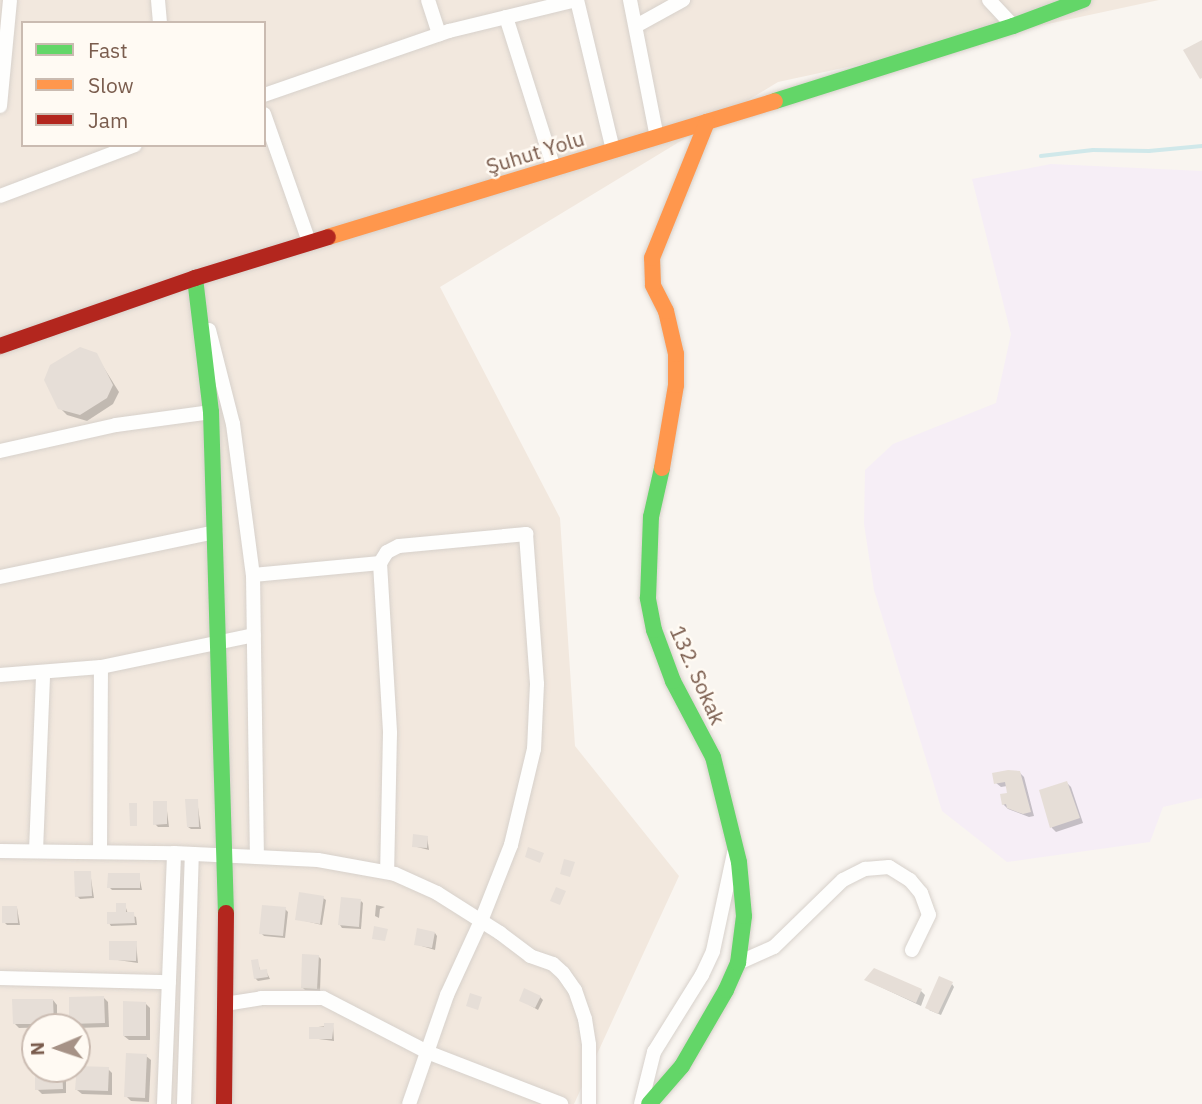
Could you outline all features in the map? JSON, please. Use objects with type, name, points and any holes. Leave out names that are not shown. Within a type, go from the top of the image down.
[{"type":"street","points":[[0,106],[10,0]]},
{"type":"street","points":[[158,0],[160,21]]},
{"type":"street","points":[[428,0],[439,34]]},
{"type":"street","points":[[266,94],[439,34],[576,0],[613,150]]},
{"type":"street","points":[[630,0],[657,137]]},
{"type":"street","points":[[636,26],[683,0]]},
{"type":"street","points":[[989,0],[1013,26]]},
{"type":"street","name":"Şuhut Yolu","points":[[0,346],[195,278],[707,122],[1013,26],[1083,0]]},
{"type":"street","points":[[506,17],[554,168]]},
{"type":"street","points":[[266,120],[309,242]]},
{"type":"street","name":"132. Sokak","points":[[649,1104],[682,1066],[738,963],[744,906],[735,844],[713,757],[673,681],[654,630],[648,598],[651,517],[670,433],[676,385],[676,354],[666,311],[653,285],[652,258],[707,122]]},
{"type":"street","points":[[0,196],[130,147]]},
{"type":"street","points":[[195,278],[211,412],[226,856],[224,1104]]},
{"type":"street","points":[[195,278],[233,424],[253,575],[257,858]]},
{"type":"street","points":[[0,451],[116,425],[211,412]]},
{"type":"street","points":[[0,578],[215,532]]},
{"type":"street","points":[[387,872],[390,733],[380,563],[387,552],[399,547],[526,534],[537,729],[511,845],[481,921],[447,995],[409,1104]]},
{"type":"street","points":[[253,575],[380,563]]},
{"type":"street","points":[[0,675],[43,674],[101,667],[254,635]]},
{"type":"street","points":[[100,852],[101,667]]},
{"type":"street","points":[[36,851],[43,674]]},
{"type":"street","points":[[641,1104],[654,1052],[702,975],[713,951],[735,844]]},
{"type":"street","points":[[0,852],[174,853],[318,860],[387,872],[437,893],[530,956],[553,964],[575,990],[589,1045],[589,1104]]},
{"type":"street","points":[[164,1104],[174,853]]},
{"type":"street","points":[[184,1104],[192,854]]},
{"type":"street","points":[[738,963],[774,947],[843,880],[865,869],[889,867],[910,880],[921,893],[929,915],[912,950]]},
{"type":"street","points":[[0,978],[169,982]]},
{"type":"street","points":[[225,1004],[271,998],[323,998],[427,1052],[556,1103]]},
{"type":"shaded area","points":[[0,0],[1159,0],[778,82],[440,287],[560,518],[575,746],[679,876],[574,1104],[0,1104]]},
{"type":"shaded area","points":[[1051,164],[1202,171],[1202,798],[1163,807],[1150,842],[1007,862],[942,811],[874,590],[864,524],[865,470],[893,444],[996,403],[1011,334],[972,179]]},
{"type":"building","points":[[1202,40],[1202,78],[1200,79],[1183,50]]},
{"type":"building","points":[[80,347],[97,353],[113,385],[107,398],[80,415],[58,409],[44,380],[50,365]]},
{"type":"building","points":[[1020,771],[1031,812],[1023,814],[1007,808],[1006,804],[1002,805],[1000,794],[1007,793],[1005,782],[994,784],[992,773]]},
{"type":"building","points":[[1067,781],[1080,818],[1050,828],[1039,790]]},
{"type":"building","points":[[185,799],[198,799],[199,827],[187,827]]},
{"type":"building","points":[[153,801],[167,801],[167,824],[153,825]]},
{"type":"building","points":[[129,803],[137,803],[137,826],[130,826]]},
{"type":"building","points":[[413,834],[428,836],[427,848],[412,847]]},
{"type":"building","points":[[528,847],[544,853],[540,863],[525,857]]},
{"type":"building","points":[[564,859],[575,862],[570,877],[560,874]]},
{"type":"building","points":[[74,871],[91,871],[92,896],[75,897]]},
{"type":"building","points":[[108,873],[140,873],[140,888],[107,888]]},
{"type":"building","points":[[556,887],[566,891],[560,905],[550,901]]},
{"type":"building","points":[[299,892],[324,896],[320,924],[295,920]]},
{"type":"building","points":[[341,897],[361,899],[359,927],[338,925]]},
{"type":"building","points":[[116,903],[126,903],[126,912],[134,912],[135,923],[107,924],[107,912],[116,912]]},
{"type":"building","points":[[262,905],[286,907],[283,936],[259,934]]},
{"type":"building","points":[[2,906],[17,906],[18,923],[2,923]]},
{"type":"building","points":[[374,926],[388,929],[385,941],[372,939]]},
{"type":"building","points":[[417,928],[435,932],[432,948],[414,945]]},
{"type":"building","points":[[109,941],[137,941],[136,961],[109,960]]},
{"type":"building","points":[[302,954],[319,955],[317,989],[301,988]]},
{"type":"building","points":[[258,959],[260,970],[267,969],[268,977],[254,979],[251,960]]},
{"type":"building","points":[[874,968],[922,989],[916,1003],[864,980]]},
{"type":"building","points":[[939,976],[953,982],[938,1014],[925,1008]]},
{"type":"building","points":[[524,988],[541,996],[535,1008],[519,1001]]},
{"type":"building","points":[[470,993],[482,997],[478,1010],[466,1006]]},
{"type":"building","points":[[104,996],[105,1023],[91,1023],[91,1013],[69,1013],[69,997]]},
{"type":"building","points":[[12,999],[53,999],[54,1013],[21,1013],[21,1024],[13,1024]]},
{"type":"building","points":[[123,1001],[146,1002],[146,1036],[123,1036]]},
{"type":"building","points":[[324,1023],[334,1023],[332,1039],[309,1039],[309,1027],[324,1027]]},
{"type":"building","points":[[126,1053],[147,1054],[145,1098],[124,1097]]},
{"type":"building","points":[[91,1066],[109,1067],[108,1091],[75,1090],[76,1083],[91,1083]]},
{"type":"building","points":[[35,1083],[63,1083],[63,1089],[35,1090]]},
{"type":"waterway","points":[[1041,156],[1093,150],[1149,151],[1202,146]]},
{"type":"traffic: fast","points":[[775,101],[1013,26],[1083,0]]},
{"type":"traffic: fast","points":[[195,278],[211,412],[226,913]]},
{"type":"traffic: fast","points":[[649,1104],[682,1066],[726,990],[738,963],[744,916],[739,862],[713,757],[673,681],[654,630],[648,598],[651,517],[662,468]]},
{"type":"traffic: slow","points":[[328,237],[775,101]]},
{"type":"traffic: slow","points":[[662,468],[676,385],[676,354],[666,311],[653,285],[652,258],[707,122]]},
{"type":"traffic: jam","points":[[0,346],[195,278],[328,237]]},
{"type":"traffic: jam","points":[[224,1104],[226,913]]}]
